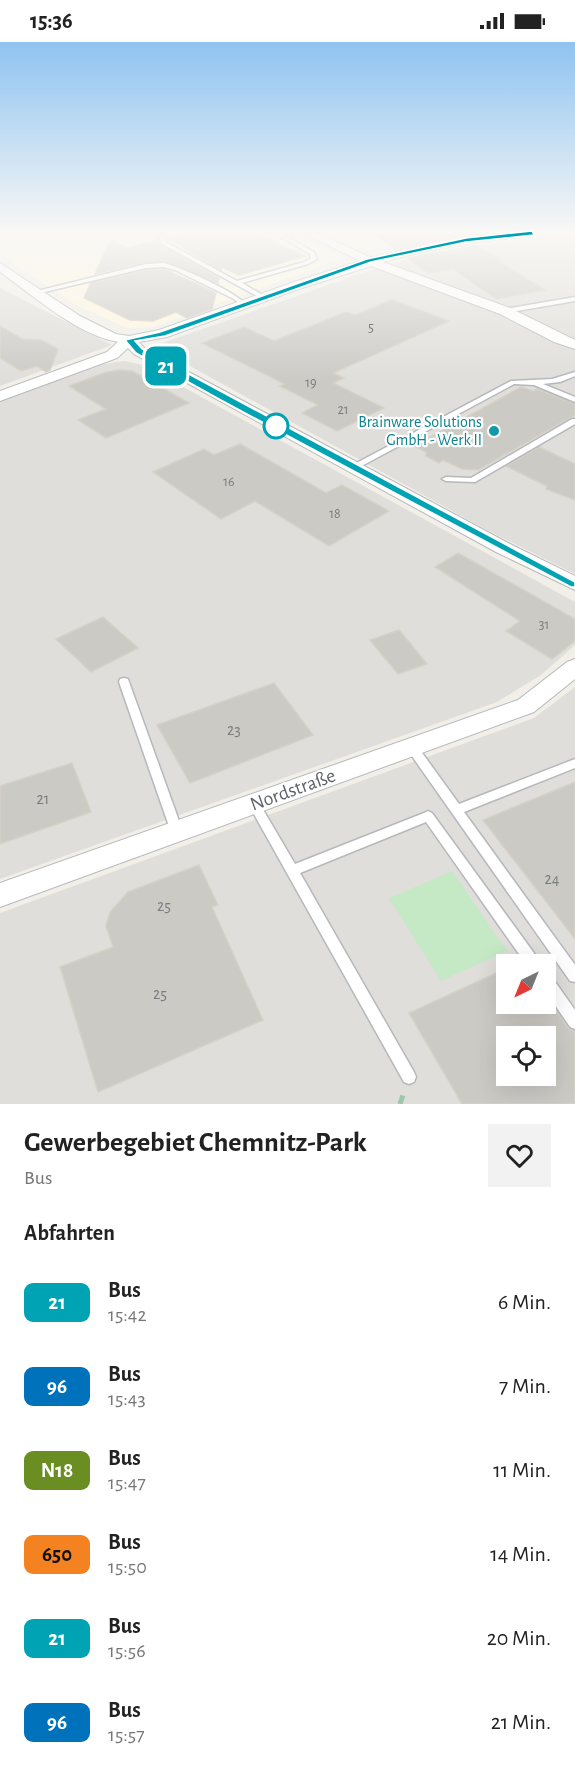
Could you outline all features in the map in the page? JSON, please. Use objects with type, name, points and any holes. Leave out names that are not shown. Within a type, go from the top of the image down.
[{"type":"street","points":[[22,283],[97,331],[129,340],[162,334],[308,283]]},
{"type":"street","points":[[428,283],[505,311],[575,345]]},
{"type":"street","points":[[0,396],[112,355],[129,340]]},
{"type":"street","points":[[129,340],[139,351],[575,584]]},
{"type":"street","name":"Nordstraße","points":[[0,895],[526,706],[572,674]]},
{"type":"lane","points":[[36,292],[76,283]]},
{"type":"lane","points":[[203,283],[226,293],[244,305]]},
{"type":"lane","points":[[237,283],[264,298]]},
{"type":"lane","points":[[505,311],[575,299]]},
{"type":"lane","points":[[353,467],[513,382],[535,383],[560,380],[575,374]]},
{"type":"lane","points":[[535,383],[575,400]]},
{"type":"lane","points":[[446,479],[472,480],[575,421]]},
{"type":"lane","points":[[124,682],[177,832]]},
{"type":"lane","points":[[411,746],[575,976]]},
{"type":"lane","points":[[456,810],[575,763]]},
{"type":"lane","points":[[254,804],[409,1077]]},
{"type":"lane","points":[[292,871],[428,816],[527,954]]},
{"type":"lane","points":[[556,995],[575,1022]]},
{"type":"shaded area","points":[[43,283],[276,283],[154,327],[127,328],[76,305]]},
{"type":"shaded area","points":[[335,283],[575,283],[575,574],[485,529],[154,346]]},
{"type":"shaded area","points":[[0,288],[112,345],[0,386]]},
{"type":"shaded area","points":[[124,361],[143,365],[575,602],[575,645],[541,675],[497,702],[0,879],[0,401],[98,365]]},
{"type":"shaded area","points":[[575,687],[575,1104],[0,1104],[0,913],[534,718]]},
{"type":"green space","points":[[452,871],[507,951],[496,954],[441,981],[389,898]]},
{"type":"building","points":[[91,283],[193,283],[216,293],[212,309],[187,318],[176,312],[153,321],[130,320],[84,298]]},
{"type":"building","points":[[472,283],[533,283],[545,290],[496,299]]},
{"type":"building","points":[[392,300],[449,321],[333,373],[344,378],[333,383],[384,408],[337,431],[302,413],[318,405],[280,386],[285,384],[202,343],[244,327],[274,341],[346,312],[355,315]]},
{"type":"building","points":[[0,326],[22,339],[41,340],[58,349],[50,370],[46,372],[37,366],[21,371],[0,358]]},
{"type":"building","points":[[119,370],[132,371],[189,403],[106,438],[78,420],[106,409],[69,386]]},
{"type":"building","name":"Brainware Solutions GmbH - Werk II","points":[[521,387],[533,391],[537,389],[575,404],[575,415],[478,470],[462,469],[443,460],[439,463],[414,446]]},
{"type":"building","points":[[240,444],[326,493],[342,485],[389,511],[329,546],[255,501],[221,519],[153,472],[204,449],[214,455]]},
{"type":"building","points":[[539,447],[575,464],[575,500],[546,489],[547,486],[506,466]]},
{"type":"building","points":[[458,553],[575,619],[575,641],[552,659],[506,631],[520,621],[435,567]]},
{"type":"building","points":[[103,617],[138,648],[91,672],[56,639]]},
{"type":"building","points":[[399,630],[427,664],[398,674],[370,640]]},
{"type":"building","points":[[274,683],[313,735],[190,783],[157,725]]},
{"type":"building","points":[[72,763],[91,812],[0,844],[0,786]]},
{"type":"building","points":[[575,782],[575,939],[483,820]]},
{"type":"building","points":[[199,865],[218,905],[212,907],[263,1020],[98,1092],[60,967],[113,947],[106,926],[110,912],[128,892]]},
{"type":"building","points":[[496,973],[496,1014],[556,1014],[556,1011],[568,1028],[575,1032],[575,1104],[462,1104],[409,1013]]},
{"type":"bus line","name":"21","points":[[306,283],[162,334],[129,340],[139,351],[222,397],[503,548],[575,584]]},
{"type":"place","name":"Brainware Solutions GmbH - Werk II","points":[[494,431]]}]
